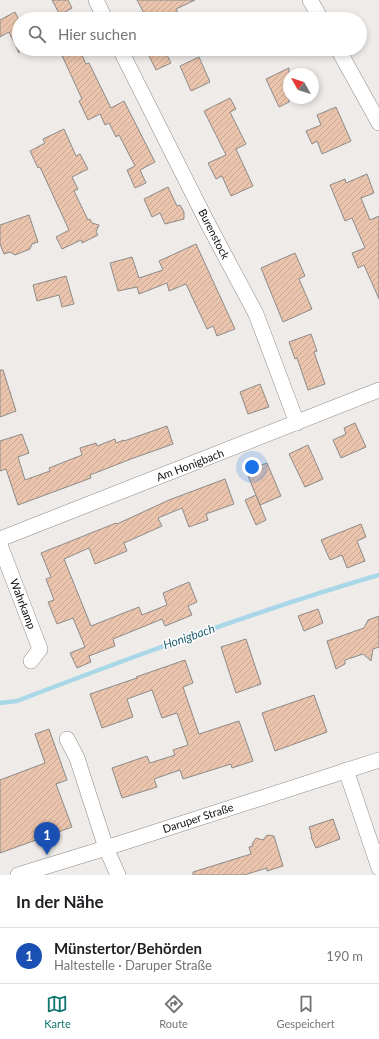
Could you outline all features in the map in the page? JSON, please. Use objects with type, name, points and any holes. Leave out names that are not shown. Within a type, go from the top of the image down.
[{"type":"street","points":[[96,0],[102,12]]},
{"type":"street","points":[[310,0],[317,12]]},
{"type":"street","name":"Burenstock","points":[[124,56],[207,222],[256,314],[297,423]]},
{"type":"street","points":[[342,56],[379,123]]},
{"type":"street","name":"Am Honigbach","points":[[0,539],[379,390]]},
{"type":"street","name":"Wahrkamp","points":[[0,546],[40,649],[31,661]]},
{"type":"street","points":[[67,739],[77,758],[106,848],[118,875]]},
{"type":"street","name":"Daruper Straße","points":[[18,875],[379,760]]},
{"type":"street","points":[[346,770],[379,868]]},
{"type":"building","points":[[52,0],[68,0],[72,8],[65,12],[58,12]]},
{"type":"building","points":[[137,0],[195,0],[176,9],[178,12],[143,12]]},
{"type":"building","points":[[12,14],[12,38],[9,32],[0,37],[0,20]]},
{"type":"building","points":[[62,56],[82,56],[86,64],[89,63],[111,108],[124,101],[155,162],[140,170],[146,183],[135,188],[127,170],[135,166],[119,135],[116,137],[109,123],[105,125],[100,114],[88,120],[79,101],[82,99]]},
{"type":"building","points":[[149,56],[168,56],[171,63],[156,70]]},
{"type":"building","points":[[199,57],[210,82],[191,91],[180,66]]},
{"type":"building","points":[[283,71],[283,104],[285,104],[279,107],[266,79]]},
{"type":"building","points":[[230,98],[236,109],[230,112],[246,144],[236,149],[253,186],[231,196],[222,176],[216,179],[208,163],[226,155],[204,111]]},
{"type":"building","points":[[336,107],[351,141],[322,154],[317,141],[312,144],[306,131],[321,125],[317,115]]},
{"type":"building","points":[[64,129],[76,156],[80,154],[88,169],[72,177],[78,189],[74,191],[88,220],[90,219],[92,223],[99,225],[96,232],[98,235],[82,243],[81,240],[62,249],[56,237],[69,230],[40,167],[38,168],[30,151],[45,143],[43,139]]},
{"type":"building","points":[[367,174],[374,193],[361,198],[370,220],[379,216],[379,299],[364,265],[358,268],[352,253],[365,248],[352,218],[345,221],[330,185],[345,179],[346,183]]},
{"type":"building","points":[[168,187],[177,206],[180,205],[184,212],[184,219],[165,224],[160,213],[152,217],[144,199]]},
{"type":"building","points":[[29,215],[38,242],[32,244],[30,249],[15,255],[10,252],[4,254],[0,244],[0,225]]},
{"type":"building","points":[[196,244],[235,329],[217,336],[213,326],[207,329],[186,284],[169,291],[167,283],[139,294],[137,287],[118,291],[110,263],[132,257],[139,278],[163,270],[159,261]]},
{"type":"building","points":[[295,253],[305,276],[299,279],[312,309],[283,322],[261,268]]},
{"type":"building","points":[[66,276],[74,304],[62,307],[59,295],[37,301],[33,285]]},
{"type":"building","points":[[311,334],[317,351],[314,352],[325,384],[308,390],[297,358],[295,359],[289,342]]},
{"type":"building","points":[[0,370],[3,370],[16,411],[0,417]]},
{"type":"building","points":[[260,384],[269,407],[248,414],[240,392]]},
{"type":"building","points":[[355,423],[366,447],[341,458],[333,440],[346,434],[344,428]]},
{"type":"building","points":[[167,426],[173,444],[90,475],[91,478],[18,505],[6,469],[0,471],[0,441],[22,434],[29,453],[18,457],[25,480],[50,471],[49,468],[82,455],[80,448],[96,443],[97,446],[115,439],[116,443],[124,441]]},
{"type":"building","points":[[308,445],[323,479],[305,487],[289,454]]},
{"type":"building","points":[[267,463],[281,496],[260,505],[246,471]]},
{"type":"building","points":[[225,479],[234,504],[206,514],[208,520],[189,527],[182,508],[158,518],[162,526],[124,543],[127,551],[95,564],[89,548],[64,559],[91,626],[139,607],[142,615],[167,605],[163,593],[189,582],[197,602],[188,606],[192,615],[165,626],[162,619],[113,639],[115,646],[89,656],[91,662],[77,668],[70,653],[85,647],[73,618],[57,624],[48,602],[54,600],[46,579],[51,577],[41,553],[116,523],[117,524],[169,500]]},
{"type":"building","points":[[256,495],[266,520],[256,525],[245,500]]},
{"type":"building","points":[[361,524],[366,537],[357,541],[365,561],[347,568],[342,555],[330,560],[321,540]]},
{"type":"building","points":[[318,609],[323,623],[304,631],[298,616]]},
{"type":"building","points":[[379,616],[379,647],[373,649],[371,661],[363,654],[345,660],[345,664],[336,669],[327,641],[364,628],[368,620]]},
{"type":"building","points":[[246,639],[261,684],[236,693],[221,647]]},
{"type":"building","points":[[185,660],[193,683],[183,687],[199,734],[239,721],[253,761],[232,768],[231,764],[183,779],[180,770],[154,779],[157,787],[122,798],[112,768],[147,756],[150,763],[175,755],[173,750],[188,745],[177,713],[162,718],[152,690],[127,699],[133,717],[102,728],[90,694]]},
{"type":"building","points":[[314,695],[327,732],[275,751],[262,713]]},
{"type":"building","points":[[49,729],[67,780],[56,784],[72,827],[0,853],[0,780],[45,763],[35,734]]},
{"type":"building","points":[[333,819],[340,839],[316,848],[311,837],[309,827]]},
{"type":"building","points":[[267,835],[274,836],[283,866],[267,871],[267,868],[244,875],[193,875],[193,872],[251,854],[249,847],[253,846],[252,844],[256,838],[263,840]]},
{"type":"waterway","name":"Honigbach","points":[[0,703],[17,701],[197,634],[287,603],[379,575]]},
{"type":"place","name":"Münstertor/Behörden","points":[[47,855]]}]
